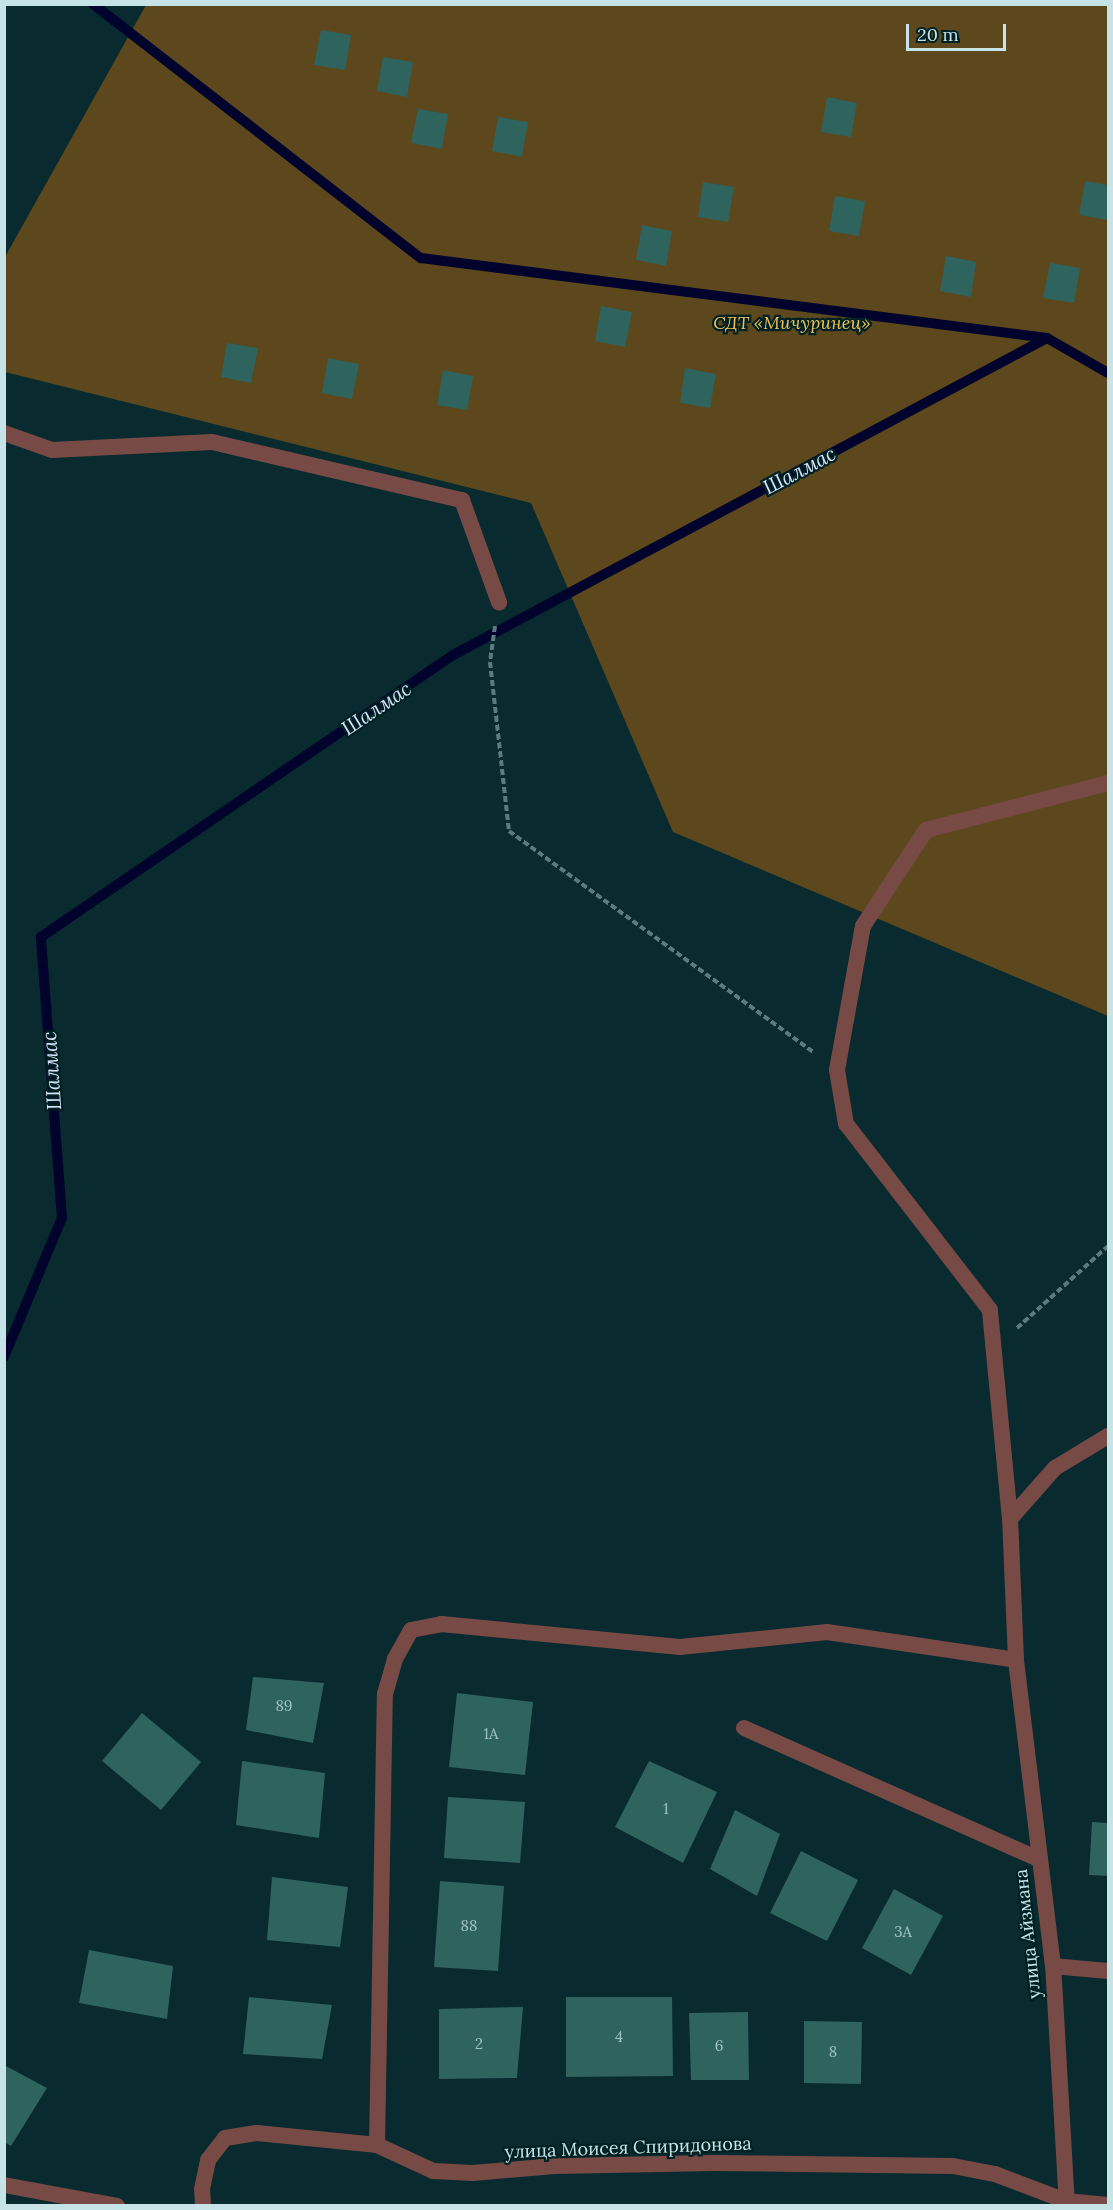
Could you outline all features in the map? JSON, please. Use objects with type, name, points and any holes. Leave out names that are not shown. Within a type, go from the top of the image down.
[{"type":"street","points":[[4,433],[52,450],[212,442],[462,500],[499,602]]},
{"type":"street","name":"улица Айзмана","points":[[1067,2203],[1053,1966],[1016,1660],[1010,1519],[990,1310],[846,1124],[837,1070],[863,926],[926,830],[1108,783]]},
{"type":"street","points":[[1010,1519],[1055,1468],[1108,1436]]},
{"type":"street","points":[[377,2145],[385,1694],[395,1659],[411,1630],[441,1624],[680,1647],[827,1632],[1016,1660]]},
{"type":"street","points":[[744,1728],[1040,1860]]},
{"type":"street","points":[[1053,1966],[1108,1971]]},
{"type":"street","name":"улица Моисея Спиридонова","points":[[203,2205],[202,2189],[208,2160],[225,2138],[257,2133],[377,2145],[433,2170],[473,2173],[555,2166],[715,2163],[953,2166],[995,2174],[1067,2203],[1108,2205]]},
{"type":"street","points":[[4,2185],[117,2205]]},
{"type":"path","points":[[499,602],[490,662],[509,831],[837,1070]]},
{"type":"path","points":[[994,1348],[1108,1246]]},
{"type":"green space","name":"СДТ «Мичуринец»","points":[[146,5],[1108,5],[1108,1016],[673,832],[531,503],[5,372],[5,257]]},
{"type":"building","points":[[321,30],[351,35],[345,70],[314,65]]},
{"type":"building","points":[[383,57],[413,62],[407,97],[377,91]]},
{"type":"building","points":[[827,97],[857,103],[851,137],[821,132]]},
{"type":"building","points":[[418,109],[448,114],[442,149],[411,143]]},
{"type":"building","points":[[498,117],[528,122],[522,157],[492,151]]},
{"type":"building","points":[[1085,181],[1108,185],[1108,220],[1079,215]]},
{"type":"building","points":[[703,182],[734,187],[728,222],[698,217]]},
{"type":"building","points":[[835,196],[865,201],[859,236],[829,231]]},
{"type":"building","points":[[642,225],[672,231],[666,266],[636,260]]},
{"type":"building","points":[[946,256],[976,262],[971,297],[940,291]]},
{"type":"building","points":[[1050,263],[1080,268],[1074,303],[1043,298]]},
{"type":"building","points":[[601,306],[632,312],[625,347],[595,341]]},
{"type":"building","points":[[227,343],[258,348],[251,383],[221,377]]},
{"type":"building","points":[[328,358],[359,364],[352,399],[322,393]]},
{"type":"building","points":[[685,368],[716,374],[710,408],[680,403]]},
{"type":"building","points":[[443,370],[473,376],[467,410],[437,405]]},
{"type":"building","points":[[253,1677],[324,1683],[313,1743],[246,1730]]},
{"type":"building","points":[[457,1693],[533,1702],[525,1775],[449,1767]]},
{"type":"building","points":[[142,1713],[201,1762],[161,1810],[102,1761]]},
{"type":"building","points":[[242,1761],[325,1773],[319,1838],[236,1825]]},
{"type":"building","points":[[649,1761],[717,1792],[683,1863],[615,1827]]},
{"type":"building","points":[[448,1797],[525,1802],[520,1863],[444,1858]]},
{"type":"building","points":[[735,1810],[780,1834],[757,1896],[710,1869]]},
{"type":"building","points":[[1092,1822],[1108,1823],[1108,1876],[1089,1875]]},
{"type":"building","points":[[801,1851],[858,1880],[827,1941],[770,1913]]},
{"type":"building","points":[[272,1877],[348,1887],[340,1947],[267,1940]]},
{"type":"building","points":[[440,1881],[504,1886],[498,1971],[434,1967]]},
{"type":"building","points":[[894,1889],[943,1916],[911,1975],[862,1948]]},
{"type":"building","points":[[89,1950],[173,1966],[167,2019],[79,2003]]},
{"type":"building","points":[[249,1997],[332,2005],[322,2059],[243,2054]]},
{"type":"building","points":[[566,1997],[672,1997],[673,2076],[566,2077]]},
{"type":"building","points":[[523,2007],[517,2078],[439,2079],[439,2009]]},
{"type":"building","points":[[748,2012],[749,2080],[691,2080],[689,2013]]},
{"type":"building","points":[[804,2021],[862,2022],[861,2084],[804,2083]]},
{"type":"building","points":[[4,2065],[47,2088],[11,2146],[4,2142]]},
{"type":"waterway","points":[[93,4],[421,258],[1047,338]]},
{"type":"waterway","name":"Шалмас","points":[[4,1357],[62,1218],[41,937],[453,655],[1047,338],[1108,373]]}]
